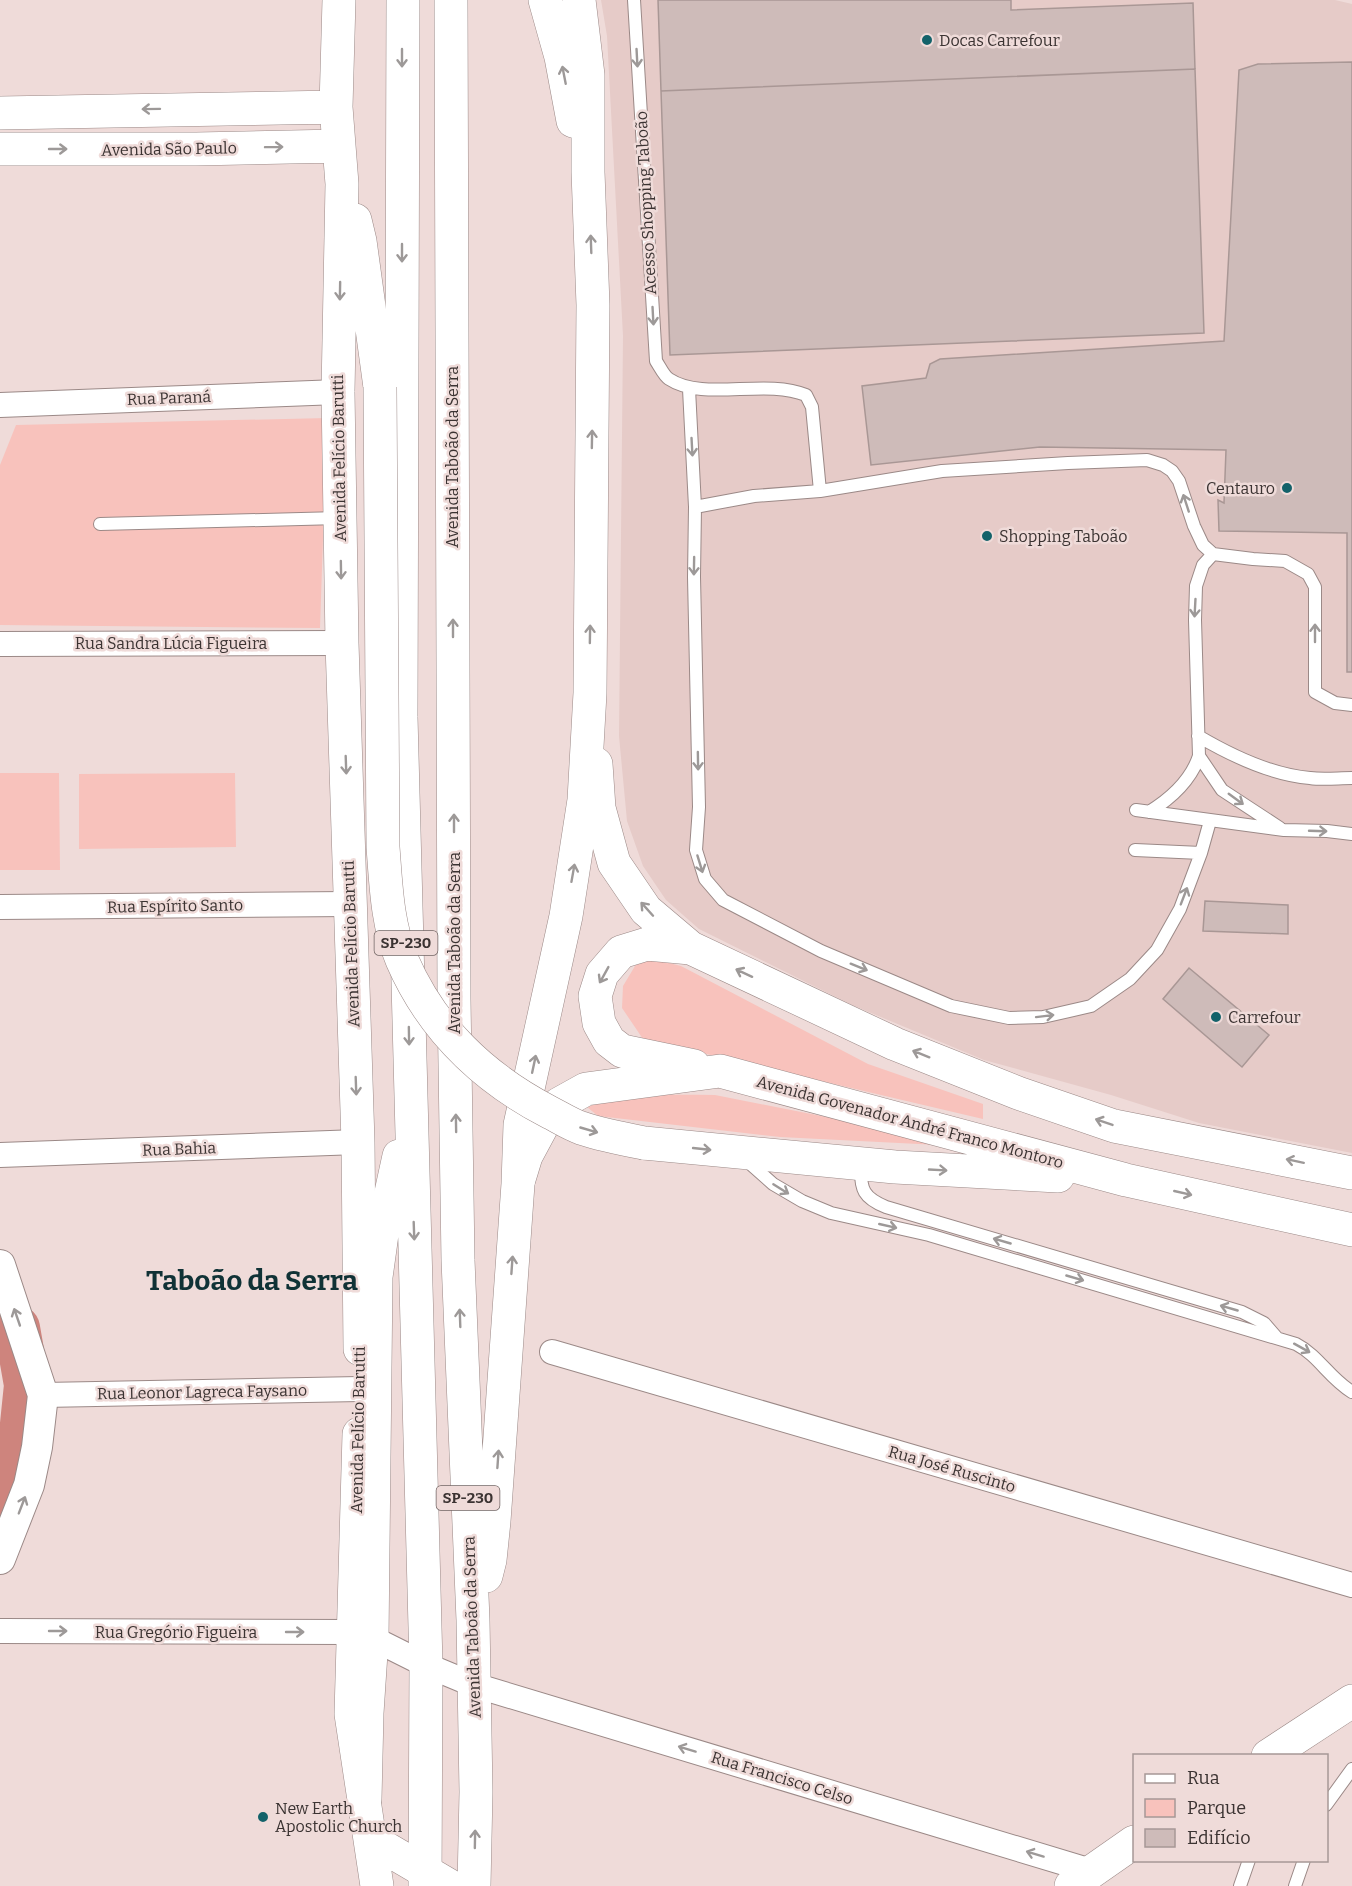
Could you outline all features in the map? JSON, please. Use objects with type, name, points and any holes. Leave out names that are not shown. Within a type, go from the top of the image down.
[{"type":"main road","name":"Avenida Felício Barutti","points":[[339,0],[336,107],[342,184],[338,392],[342,643],[358,1142],[362,1635]]},
{"type":"main road","name":"SP-230","points":[[403,0],[400,717],[433,1881]]},
{"type":"main road","name":"Avenida Taboão da Serra","points":[[451,0],[456,1165],[473,1620],[476,1792],[474,1886]]},
{"type":"main road","points":[[545,0],[561,57],[573,123],[588,172]]},
{"type":"main road","points":[[473,1620],[490,1560],[494,1521],[518,1184],[520,1125],[566,916],[584,800],[590,693],[594,305],[588,172],[588,75],[579,0]]},
{"type":"main road","points":[[0,113],[336,107]]},
{"type":"main road","points":[[195,108],[206,118],[210,128],[206,140],[196,149]]},
{"type":"main road","points":[[236,108],[228,117],[226,128],[229,139],[237,148]]},
{"type":"main road","name":"Avenida São Paulo","points":[[0,149],[339,146]]},
{"type":"main road","points":[[342,184],[351,203],[360,242],[380,387],[382,847],[388,913],[402,959],[432,1013],[460,1049],[487,1074],[524,1098],[579,1128],[644,1143],[861,1164],[1126,1180]]},
{"type":"main road","points":[[590,693],[599,808],[614,863],[646,910],[691,948],[895,1044],[1018,1093],[1113,1126],[1352,1173]]},
{"type":"main road","points":[[691,948],[647,944],[621,952],[602,974],[595,996],[599,1023],[609,1041],[622,1051],[720,1071]]},
{"type":"main road","name":"Avenida Govenador André Franco Montoro","points":[[518,1184],[526,1156],[547,1117],[559,1104],[586,1089],[720,1071],[1126,1180],[1352,1230]]},
{"type":"main road","points":[[377,1886],[365,1799],[367,1713],[362,1635],[376,1277],[382,1234],[411,1105]]},
{"type":"main road","points":[[1270,1754],[1352,1701]]},
{"type":"main road","points":[[370,1839],[433,1881]]},
{"type":"main road","points":[[1081,1878],[1133,1843]]},
{"type":"street","name":"Rua Paraná","points":[[0,405],[338,392]]},
{"type":"street","name":"Rua Sandra Lúcia Figueira","points":[[0,644],[342,643]]},
{"type":"street","name":"Rua Espírito Santo","points":[[0,907],[349,904]]},
{"type":"street","name":"Rua Bahia","points":[[0,1155],[358,1142]]},
{"type":"street","points":[[0,1265],[43,1395],[37,1447],[29,1485],[0,1559]]},
{"type":"street","name":"Rua José Ruscinto","points":[[552,1352],[1352,1585]]},
{"type":"street","name":"Rua Leonor Lagreca Faysano","points":[[43,1395],[360,1389]]},
{"type":"street","name":"Rua Gregório Figueira","points":[[0,1631],[362,1635]]},
{"type":"street","name":"Rua Francisco Celso","points":[[362,1635],[474,1685],[1081,1878]]},
{"type":"lane","name":"Acesso Shopping Taboão","points":[[634,0],[656,361],[667,378],[689,389]]},
{"type":"lane","points":[[820,491],[812,407],[806,395],[798,392],[750,387],[689,389],[695,507],[694,577],[699,807],[696,850],[705,879],[723,900],[820,951],[951,1006],[1010,1018],[1043,1017],[1091,1006],[1130,979],[1157,950],[1180,909],[1201,853],[1210,821]]},
{"type":"lane","points":[[695,507],[754,496],[820,491],[942,471],[1147,460],[1172,471],[1179,481],[1194,526],[1203,545],[1212,554],[1285,561],[1308,574],[1315,587],[1315,692],[1335,703],[1352,705]]},
{"type":"lane","points":[[100,524],[340,518]]},
{"type":"lane","points":[[1212,554],[1203,565],[1196,586],[1199,756],[1188,777],[1178,789],[1143,811],[1284,830],[1352,834]]},
{"type":"lane","points":[[1198,736],[1216,747],[1276,772],[1310,778],[1352,778]]},
{"type":"lane","points":[[1199,756],[1222,789],[1284,830]]},
{"type":"lane","points":[[1135,850],[1201,853]]},
{"type":"lane","points":[[738,1152],[773,1184],[801,1201],[831,1213],[929,1235],[1277,1338],[1309,1351],[1339,1384],[1352,1392]]},
{"type":"lane","points":[[861,1164],[864,1191],[872,1201],[879,1204],[1242,1312],[1264,1323],[1277,1338]]},
{"type":"lane","points":[[1328,1802],[1352,1769]]},
{"type":"lane","points":[[1240,1886],[1248,1862]]},
{"type":"lane","points":[[1295,1886],[1303,1862]]},
{"type":"shaded area","name":"Shopping Taboão","points":[[601,0],[1335,0],[1352,4],[1352,1153],[1199,1123],[1111,1095],[984,1060],[852,1005],[699,929],[666,900],[643,866],[627,821],[619,736],[623,336],[607,36]]},
{"type":"green space","points":[[327,418],[320,628],[0,625],[0,465],[16,425]]},
{"type":"green space","points":[[0,773],[59,773],[60,870],[0,870]]},
{"type":"green space","points":[[235,773],[236,847],[79,849],[79,774]]},
{"type":"green space","points":[[641,956],[681,966],[868,1064],[983,1104],[983,1119],[643,1039],[622,1008],[623,986]]},
{"type":"green space","points":[[715,1095],[978,1147],[780,1137],[598,1116],[587,1107],[634,1097]]},
{"type":"building","name":"Docas Carrefour","points":[[658,0],[1011,0],[1011,10],[1193,3],[1195,69],[661,91]]},
{"type":"building","points":[[1352,62],[1352,672],[1347,672],[1347,533],[1219,531],[1218,500],[1224,503],[1226,450],[1040,447],[871,465],[862,386],[926,378],[930,364],[940,359],[1224,341],[1239,70],[1258,64]]},
{"type":"building","points":[[1195,69],[1204,333],[670,355],[661,91]]},
{"type":"building","points":[[1205,901],[1288,905],[1288,934],[1203,931]]},
{"type":"building","name":"Carrefour","points":[[1189,968],[1269,1035],[1242,1067],[1163,999]]},
{"type":"waterway","points":[[0,1518],[19,1463],[27,1385],[17,1328]]},
{"type":"place","name":"Docas Carrefour","points":[[927,40]]},
{"type":"place","name":"Centauro","points":[[1287,488]]},
{"type":"place","name":"Shopping Taboão","points":[[987,536]]},
{"type":"place","name":"Carrefour","points":[[1216,1017]]},
{"type":"place","name":"New Earth Apostolic Church","points":[[263,1817]]},
{"type":"district","name":"Taboão da Serra","points":[[252,1280]]}]
